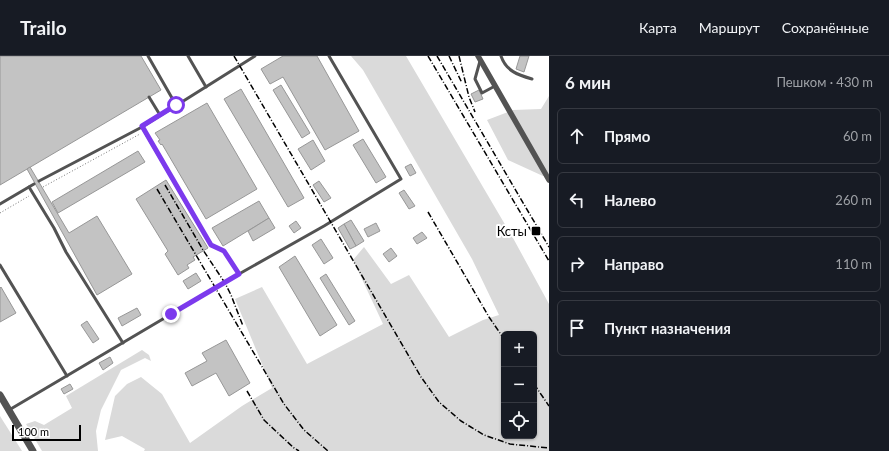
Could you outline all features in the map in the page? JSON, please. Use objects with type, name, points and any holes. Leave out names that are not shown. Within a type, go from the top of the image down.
[{"type":"street","points":[[479,58],[549,180]]},
{"type":"street","points":[[0,395],[33,451]]},
{"type":"lane","points":[[148,56],[176,105]]},
{"type":"lane","points":[[188,56],[206,87]]},
{"type":"lane","points":[[39,181],[142,126],[255,56]]},
{"type":"lane","points":[[9,410],[239,274],[324,226],[401,179],[329,56]]},
{"type":"lane","points":[[501,56],[503,61],[516,75],[532,79]]},
{"type":"lane","points":[[479,58],[475,79],[482,93],[496,86]]},
{"type":"lane","points":[[149,97],[160,115]]},
{"type":"lane","points":[[142,126],[211,245],[224,251],[239,274]]},
{"type":"lane","points":[[0,204],[34,184]]},
{"type":"lane","points":[[29,186],[54,228],[66,252],[123,343]]},
{"type":"lane","points":[[0,265],[67,376]]},
{"type":"path","points":[[43,188],[145,131]]},
{"type":"path","points":[[0,213],[33,193]]},
{"type":"shaded area","points":[[351,56],[406,56],[513,238],[549,304],[549,451],[144,451],[145,449],[122,436],[105,440],[115,396],[127,384],[141,377],[162,394],[190,443],[242,406],[272,388],[235,299],[262,287],[307,364],[383,324],[353,260],[364,247],[391,284],[409,275],[449,337],[483,320],[499,315],[472,259],[363,70]]},
{"type":"shaded area","points":[[549,96],[549,174],[543,176],[508,160],[487,120],[513,110],[541,109]]},
{"type":"shaded area","points":[[142,350],[149,355],[151,361],[145,358],[121,370],[101,410],[96,431],[98,451],[42,451],[26,424],[35,421],[44,425],[72,408],[66,396]]},
{"type":"shaded area","points":[[0,416],[22,451],[0,451]]},
{"type":"building","points":[[0,56],[141,56],[161,90],[0,185]]},
{"type":"building","points":[[283,56],[317,56],[359,131],[325,150],[283,77],[270,84],[261,69]]},
{"type":"building","points":[[520,56],[529,56],[524,72],[516,69]]},
{"type":"building","points":[[281,85],[310,133],[302,138],[273,90]]},
{"type":"building","points":[[241,89],[304,198],[288,207],[224,99]]},
{"type":"building","points":[[479,90],[483,99],[475,102],[471,94]]},
{"type":"building","points":[[207,103],[257,189],[206,219],[162,144],[161,145],[158,141],[160,140],[155,133]]},
{"type":"building","points":[[363,139],[386,177],[376,183],[353,145]]},
{"type":"building","points":[[313,140],[325,161],[311,170],[298,149]]},
{"type":"building","points":[[138,151],[145,162],[58,213],[52,202]]},
{"type":"building","points":[[411,164],[416,173],[410,176],[405,167]]},
{"type":"building","points":[[30,167],[69,233],[97,216],[132,274],[97,295],[27,169]]},
{"type":"building","points":[[166,180],[208,248],[193,257],[195,260],[187,265],[189,268],[178,275],[165,254],[168,251],[136,199]]},
{"type":"building","points":[[319,181],[331,198],[324,202],[313,185]]},
{"type":"building","points":[[404,190],[415,206],[409,209],[399,193]]},
{"type":"building","points":[[259,201],[269,218],[223,246],[212,228]]},
{"type":"building","points":[[269,218],[275,228],[253,241],[248,231]]},
{"type":"building","points":[[351,220],[364,241],[356,246],[344,224]]},
{"type":"building","points":[[296,221],[301,228],[294,233],[289,226]]},
{"type":"building","points":[[376,223],[380,231],[368,237],[364,229]]},
{"type":"building","points":[[344,224],[356,246],[350,249],[338,228]]},
{"type":"building","points":[[422,232],[427,238],[417,244],[413,238]]},
{"type":"building","points":[[321,239],[333,258],[324,264],[312,245]]},
{"type":"building","points":[[391,248],[397,256],[389,262],[383,254]]},
{"type":"building","points":[[295,256],[337,325],[320,336],[279,267]]},
{"type":"building","points":[[196,273],[201,281],[188,289],[183,281]]},
{"type":"building","points":[[326,274],[355,321],[349,325],[320,278]]},
{"type":"building","points":[[1,287],[16,313],[0,322],[0,288]]},
{"type":"building","points":[[137,308],[141,315],[122,326],[118,318]]},
{"type":"building","points":[[87,321],[99,339],[93,343],[81,325]]},
{"type":"building","points":[[226,340],[250,383],[229,396],[216,373],[192,386],[185,373],[207,361],[202,353]]},
{"type":"building","points":[[110,357],[113,363],[103,370],[99,363]]},
{"type":"building","points":[[70,384],[73,389],[64,394],[61,389]]},
{"type":"railway","points":[[234,56],[421,377],[439,402],[461,421],[484,435],[510,444],[549,448]]},
{"type":"railway","points":[[428,56],[549,261]]},
{"type":"railway","points":[[437,56],[549,247]]},
{"type":"railway","points":[[449,56],[462,83]]},
{"type":"railway","points":[[459,56],[469,97],[475,112]]},
{"type":"railway","points":[[165,185],[203,250],[225,283],[243,326]]},
{"type":"railway","points":[[157,189],[284,404],[304,430],[328,451]]},
{"type":"railway","points":[[428,212],[489,317],[501,335]]},
{"type":"railway","points":[[537,388],[549,406]]},
{"type":"railway","points":[[247,391],[264,420],[299,451]]},
{"type":"place","name":"Ксты","points":[[536,231]]},
{"type":"route","points":[[171,314],[239,274],[224,251],[211,245],[142,126],[176,105]]}]
